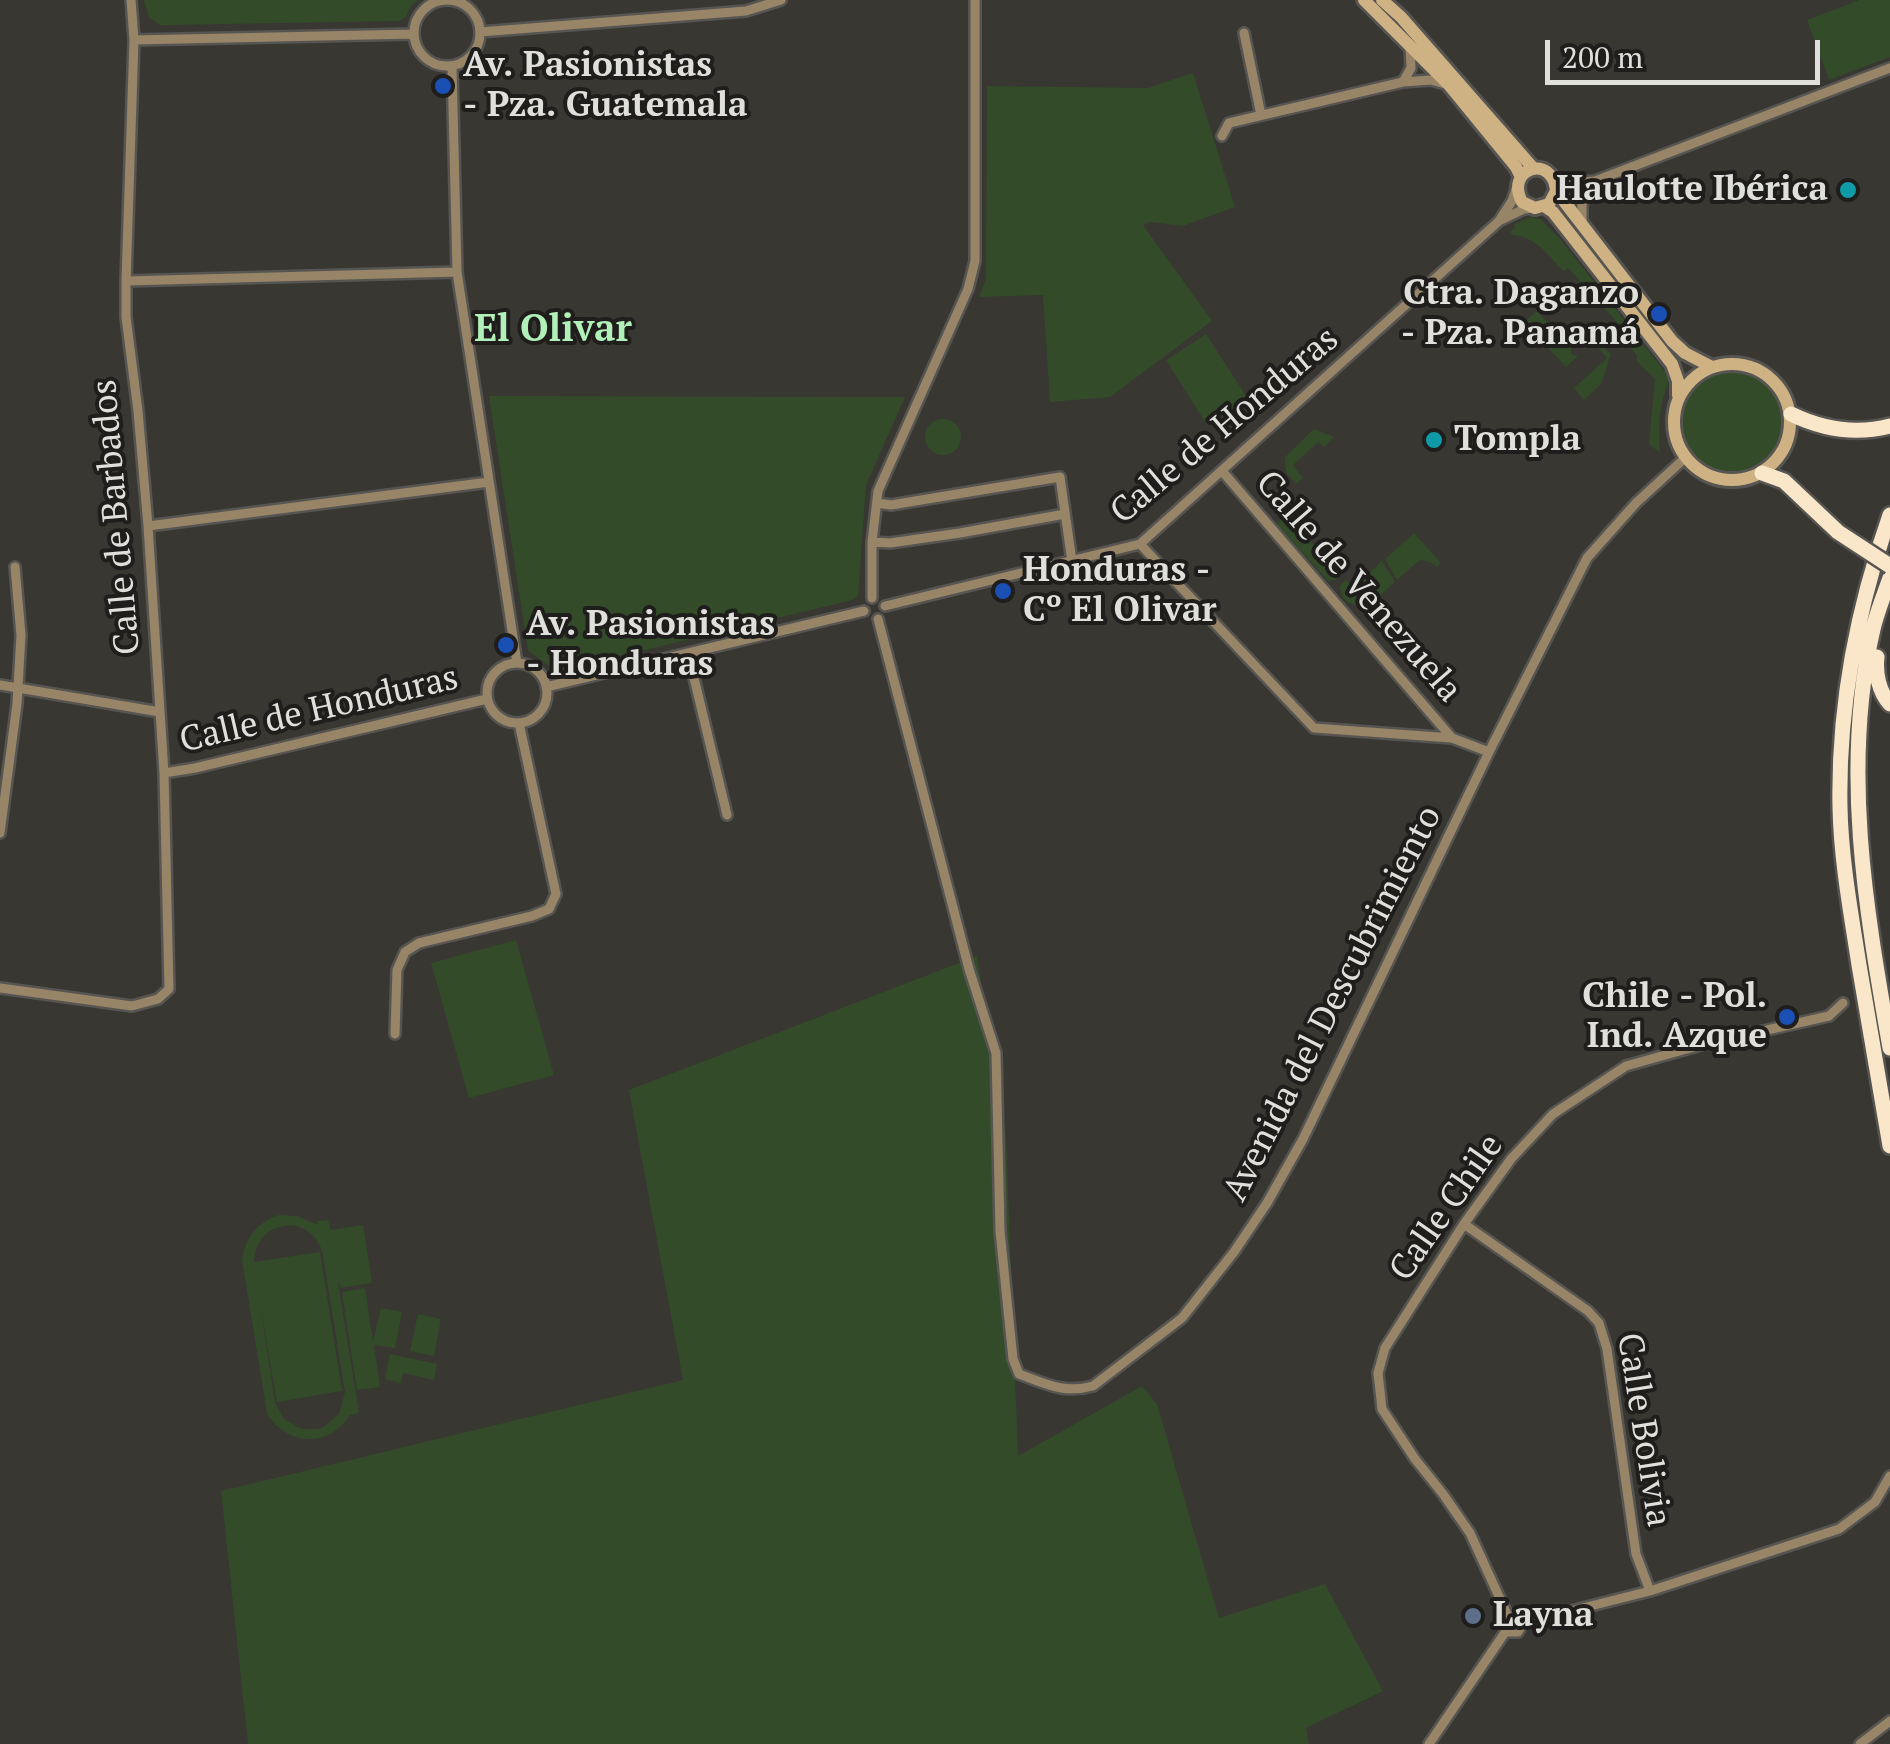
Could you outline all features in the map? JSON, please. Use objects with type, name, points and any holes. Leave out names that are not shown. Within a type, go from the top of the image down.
[{"type":"highway","points":[[1790,414],[1844,431],[1890,426]]},
{"type":"highway","points":[[1762,473],[1784,481],[1838,532],[1890,566]]},
{"type":"highway","points":[[1890,515],[1856,629],[1846,693],[1840,778],[1849,902],[1890,1146]]},
{"type":"highway","points":[[1889,580],[1875,668],[1883,696],[1890,704]]},
{"type":"highway","points":[[1889,580],[1874,627],[1862,696],[1858,806],[1869,928],[1890,1048]]},
{"type":"highway","points":[[1869,928],[1890,1000]]},
{"type":"main road","points":[[1364,0],[1449,86],[1514,164],[1522,202],[1553,212],[1672,364],[1678,381],[1674,429],[1686,458],[1698,470],[1732,481],[1762,473],[1784,450],[1790,414],[1786,398],[1762,372],[1746,365],[1712,367],[1698,374],[1678,398]]},
{"type":"main road","points":[[1382,0],[1534,169],[1544,170],[1672,341],[1685,354],[1712,367]]},
{"type":"main road","points":[[1519,182],[1534,169]]},
{"type":"main road","points":[[1540,207],[1552,201],[1556,186]]},
{"type":"street","name":"Calle de Barbados","points":[[0,988],[132,1006],[158,999],[169,989],[164,773],[148,526],[126,318],[134,40],[131,0]]},
{"type":"street","points":[[450,0],[474,14],[480,32],[476,51],[452,66],[430,62],[414,34],[416,23],[429,6],[450,0]]},
{"type":"street","points":[[480,32],[746,11],[781,0]]},
{"type":"street","points":[[872,598],[872,542],[878,490],[968,289],[975,261],[976,0]]},
{"type":"street","points":[[1244,33],[1261,116]]},
{"type":"street","points":[[134,40],[414,34]]},
{"type":"street","points":[[1403,82],[1412,68],[1409,45]]},
{"type":"street","points":[[452,66],[457,272],[517,663]]},
{"type":"street","points":[[1556,186],[1595,182],[1890,68]]},
{"type":"street","points":[[1222,136],[1229,123],[1403,82],[1431,80],[1449,86]]},
{"type":"street","name":"Calle de Honduras","points":[[885,606],[1140,544],[1499,221],[1519,182]]},
{"type":"street","points":[[1582,223],[1582,204],[1595,182]]},
{"type":"street","name":"Calle de Honduras","points":[[1499,221],[1524,209],[1540,207]]},
{"type":"street","points":[[126,281],[457,272]]},
{"type":"street","name":"Avenida del Descubrimiento","points":[[878,619],[969,969],[996,1053],[1000,1231],[1013,1359],[1020,1374],[1050,1386],[1076,1390],[1093,1386],[1182,1318],[1267,1203],[1303,1139],[1587,558],[1636,503],[1686,458]]},
{"type":"street","name":"Calle de Venezuela","points":[[1222,472],[1452,738]]},
{"type":"street","points":[[877,503],[891,505],[1060,477],[1072,562]]},
{"type":"street","points":[[148,526],[490,482]]},
{"type":"street","points":[[872,542],[960,533],[1065,514]]},
{"type":"street","points":[[1140,544],[1314,728],[1452,738],[1489,752]]},
{"type":"street","points":[[0,833],[21,634],[15,567]]},
{"type":"street","points":[[872,598],[878,598],[885,606],[878,619],[866,616],[864,611],[864,605],[872,598]]},
{"type":"street","points":[[546,687],[864,611]]},
{"type":"street","points":[[688,653],[727,815]]},
{"type":"street","points":[[508,664],[527,664],[543,677],[546,687],[544,707],[538,715],[520,723],[502,720],[487,699],[486,690],[493,674],[508,664]]},
{"type":"street","points":[[0,685],[160,712]]},
{"type":"street","name":"Calle de Honduras","points":[[164,773],[487,699]]},
{"type":"street","points":[[396,1034],[397,970],[405,952],[419,943],[532,916],[549,909],[556,894],[520,723]]},
{"type":"street","name":"Calle Chile","points":[[1507,1614],[1470,1533],[1382,1408],[1378,1373],[1386,1348],[1464,1224],[1511,1159],[1554,1114],[1626,1066],[1829,1016],[1843,1003]]},
{"type":"street","name":"Calle Bolivia","points":[[1464,1224],[1600,1323],[1636,1554],[1650,1591]]},
{"type":"street","points":[[1522,1623],[1650,1591],[1838,1528],[1875,1502],[1890,1476]]},
{"type":"street","points":[[1507,1614],[1519,1615],[1522,1623],[1518,1632],[1506,1631],[1502,1623],[1507,1614]]},
{"type":"street","points":[[1429,1744],[1506,1631]]},
{"type":"street","points":[[1860,1744],[1890,1720]]},
{"type":"green space","points":[[144,0],[418,0],[406,17],[398,21],[160,25],[149,17]]},
{"type":"green space","points":[[1859,0],[1890,0],[1890,57],[1829,80],[1807,20]]},
{"type":"green space","points":[[1193,73],[1235,207],[1183,226],[1151,222],[1143,225],[1212,321],[1110,397],[1050,402],[1043,295],[979,297],[986,279],[987,86],[1148,88]]},
{"type":"green space","points":[[1531,217],[1540,219],[1560,239],[1670,378],[1660,415],[1660,453],[1649,444],[1655,379],[1641,366],[1621,335],[1625,331],[1568,268],[1563,271],[1534,243],[1512,235],[1514,224]]},
{"type":"green space","points":[[1537,311],[1571,348],[1571,354],[1578,356],[1566,367],[1524,322]]},
{"type":"green space","points":[[1206,334],[1248,399],[1207,425],[1166,360]]},
{"type":"green space","points":[[1596,338],[1611,354],[1601,384],[1584,400],[1574,388],[1607,358],[1593,342]]},
{"type":"green space","points":[[1731,370],[1751,374],[1768,385],[1779,402],[1783,422],[1779,442],[1768,459],[1751,470],[1731,474],[1711,470],[1694,459],[1683,442],[1679,422],[1683,402],[1694,385],[1711,374]]},
{"type":"green space","points":[[489,396],[905,397],[866,485],[858,596],[556,670],[528,650]]},
{"type":"green space","points":[[943,419],[956,424],[961,437],[956,450],[943,455],[930,450],[925,437],[930,424]]},
{"type":"green space","points":[[1314,429],[1334,437],[1324,447],[1318,442],[1293,465],[1303,478],[1296,484],[1286,472],[1285,457]]},
{"type":"green space","points":[[1287,515],[1341,574],[1335,580],[1328,581],[1278,526]]},
{"type":"green space","points":[[1414,533],[1441,563],[1437,567],[1420,560],[1397,580],[1385,559]]},
{"type":"green space","points":[[1382,561],[1395,582],[1365,604],[1345,600],[1340,586],[1346,580],[1354,587]]},
{"type":"green space","points":[[516,940],[554,1075],[469,1098],[431,963]]},
{"type":"green space","points":[[977,956],[1006,1137],[1018,1456],[1142,1386],[1157,1404],[1219,1618],[1325,1584],[1383,1691],[1306,1728],[1309,1744],[248,1744],[221,1491],[683,1380],[629,1090]]},
{"type":"green space","points":[[279,1215],[297,1216],[318,1225],[318,1221],[328,1220],[331,1230],[363,1225],[372,1283],[341,1288],[338,1282],[359,1413],[350,1415],[341,1426],[320,1438],[296,1437],[285,1432],[267,1413],[242,1260],[253,1232]],"holes":[[[284,1226],[297,1226],[310,1233],[322,1250],[345,1392],[339,1414],[318,1429],[302,1429],[284,1419],[275,1402],[260,1304],[277,1402],[342,1391],[320,1252],[254,1262],[257,1246],[265,1235]]]},
{"type":"green space","points":[[365,1288],[373,1342],[381,1308],[402,1312],[395,1348],[374,1345],[380,1387],[357,1390],[342,1292]]},
{"type":"green space","points":[[418,1314],[441,1319],[434,1356],[410,1351]]},
{"type":"green space","points":[[390,1354],[437,1364],[434,1380],[403,1373],[401,1383],[385,1379]]},
{"type":"place","name":"Av. Pasionistas - Pza. Guatemala","points":[[443,86]]},
{"type":"place","name":"Haulotte Ibérica","points":[[1848,190]]},
{"type":"place","name":"Ctra. Daganzo - Pza. Panamá","points":[[1659,314]]},
{"type":"place","name":"Tompla","points":[[1434,440]]},
{"type":"place","name":"Honduras - Cº El Olivar","points":[[1003,591]]},
{"type":"place","name":"Av. Pasionistas - Honduras","points":[[506,645]]},
{"type":"place","name":"Chile - Pol. Ind. Azque","points":[[1787,1017]]},
{"type":"place","name":"Layna","points":[[1473,1616]]},
{"type":"district","name":"El Olivar","points":[[553,330]]}]
